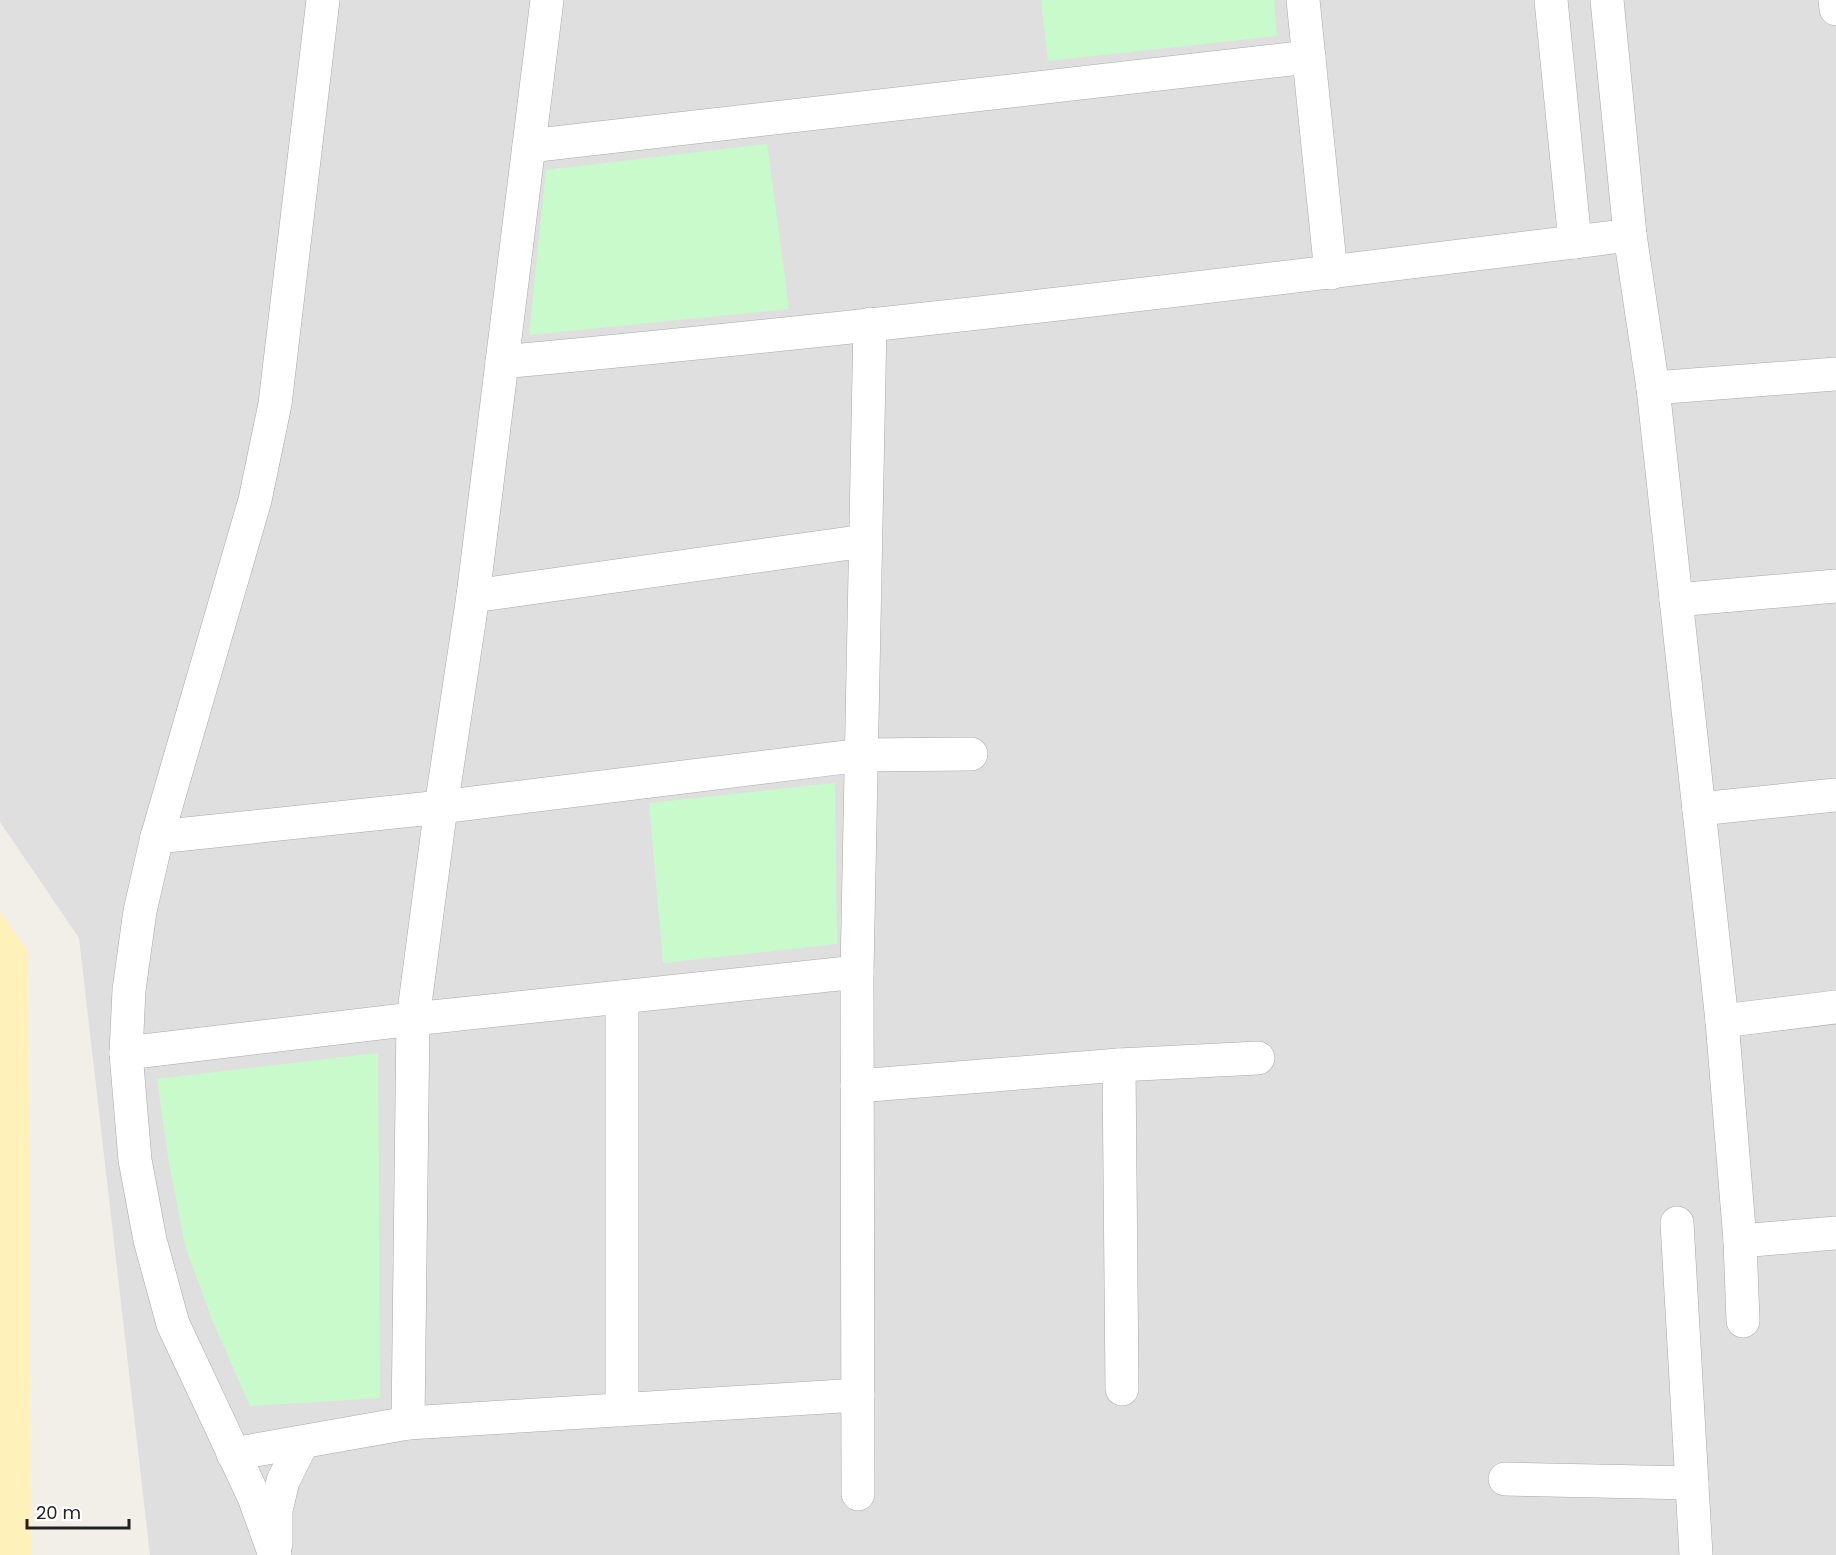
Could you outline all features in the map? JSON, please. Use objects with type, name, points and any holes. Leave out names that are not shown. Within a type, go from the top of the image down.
[{"type":"street","points":[[276,1555],[254,1497],[173,1324],[150,1240],[135,1160],[126,1053],[129,990],[140,911],[157,837],[255,500],[275,404],[323,0]]},
{"type":"street","points":[[408,1423],[413,1018],[441,807],[473,596],[548,0]]},
{"type":"street","points":[[1303,0],[1332,273]]},
{"type":"street","points":[[1551,0],[1575,242]]},
{"type":"street","points":[[1607,0],[1630,235],[1653,388],[1722,1021],[1740,1241],[1743,1321]]},
{"type":"street","points":[[1835,0],[1836,9]]},
{"type":"street","points":[[529,146],[1309,57]]},
{"type":"street","points":[[502,362],[1332,273],[1630,235]]},
{"type":"street","points":[[858,1494],[857,972],[870,324]]},
{"type":"street","points":[[1653,388],[1836,374]]},
{"type":"street","points":[[473,596],[866,541]]},
{"type":"street","points":[[1676,600],[1836,586]]},
{"type":"street","points":[[157,837],[441,807],[861,755],[971,754]]},
{"type":"street","points":[[1699,809],[1836,795]]},
{"type":"street","points":[[126,1053],[413,1018],[857,972]]},
{"type":"street","points":[[622,997],[622,1410]]},
{"type":"street","points":[[1722,1021],[1836,1007]]},
{"type":"street","points":[[857,1086],[1119,1065],[1258,1058]]},
{"type":"street","points":[[1119,1065],[1122,1389]]},
{"type":"street","points":[[1677,1222],[1696,1555]]},
{"type":"street","points":[[1740,1241],[1836,1233]]},
{"type":"street","points":[[233,1455],[408,1423],[858,1395]]},
{"type":"street","points":[[276,1555],[276,1510],[283,1481],[302,1443]]},
{"type":"street","points":[[1505,1479],[1692,1483]]},
{"type":"shaded area","points":[[0,0],[1836,0],[1836,1555],[150,1555],[79,938],[0,822]]},
{"type":"sand","points":[[0,912],[28,952],[31,1555],[0,1555]]},
{"type":"green space","points":[[1041,0],[1274,0],[1277,36],[1048,61]]},
{"type":"green space","points":[[767,144],[789,309],[529,335],[546,170]]},
{"type":"green space","points":[[835,783],[837,944],[663,963],[649,803]]},
{"type":"green space","points":[[378,1053],[380,1398],[250,1406],[213,1322],[185,1246],[168,1157],[157,1079]]}]
